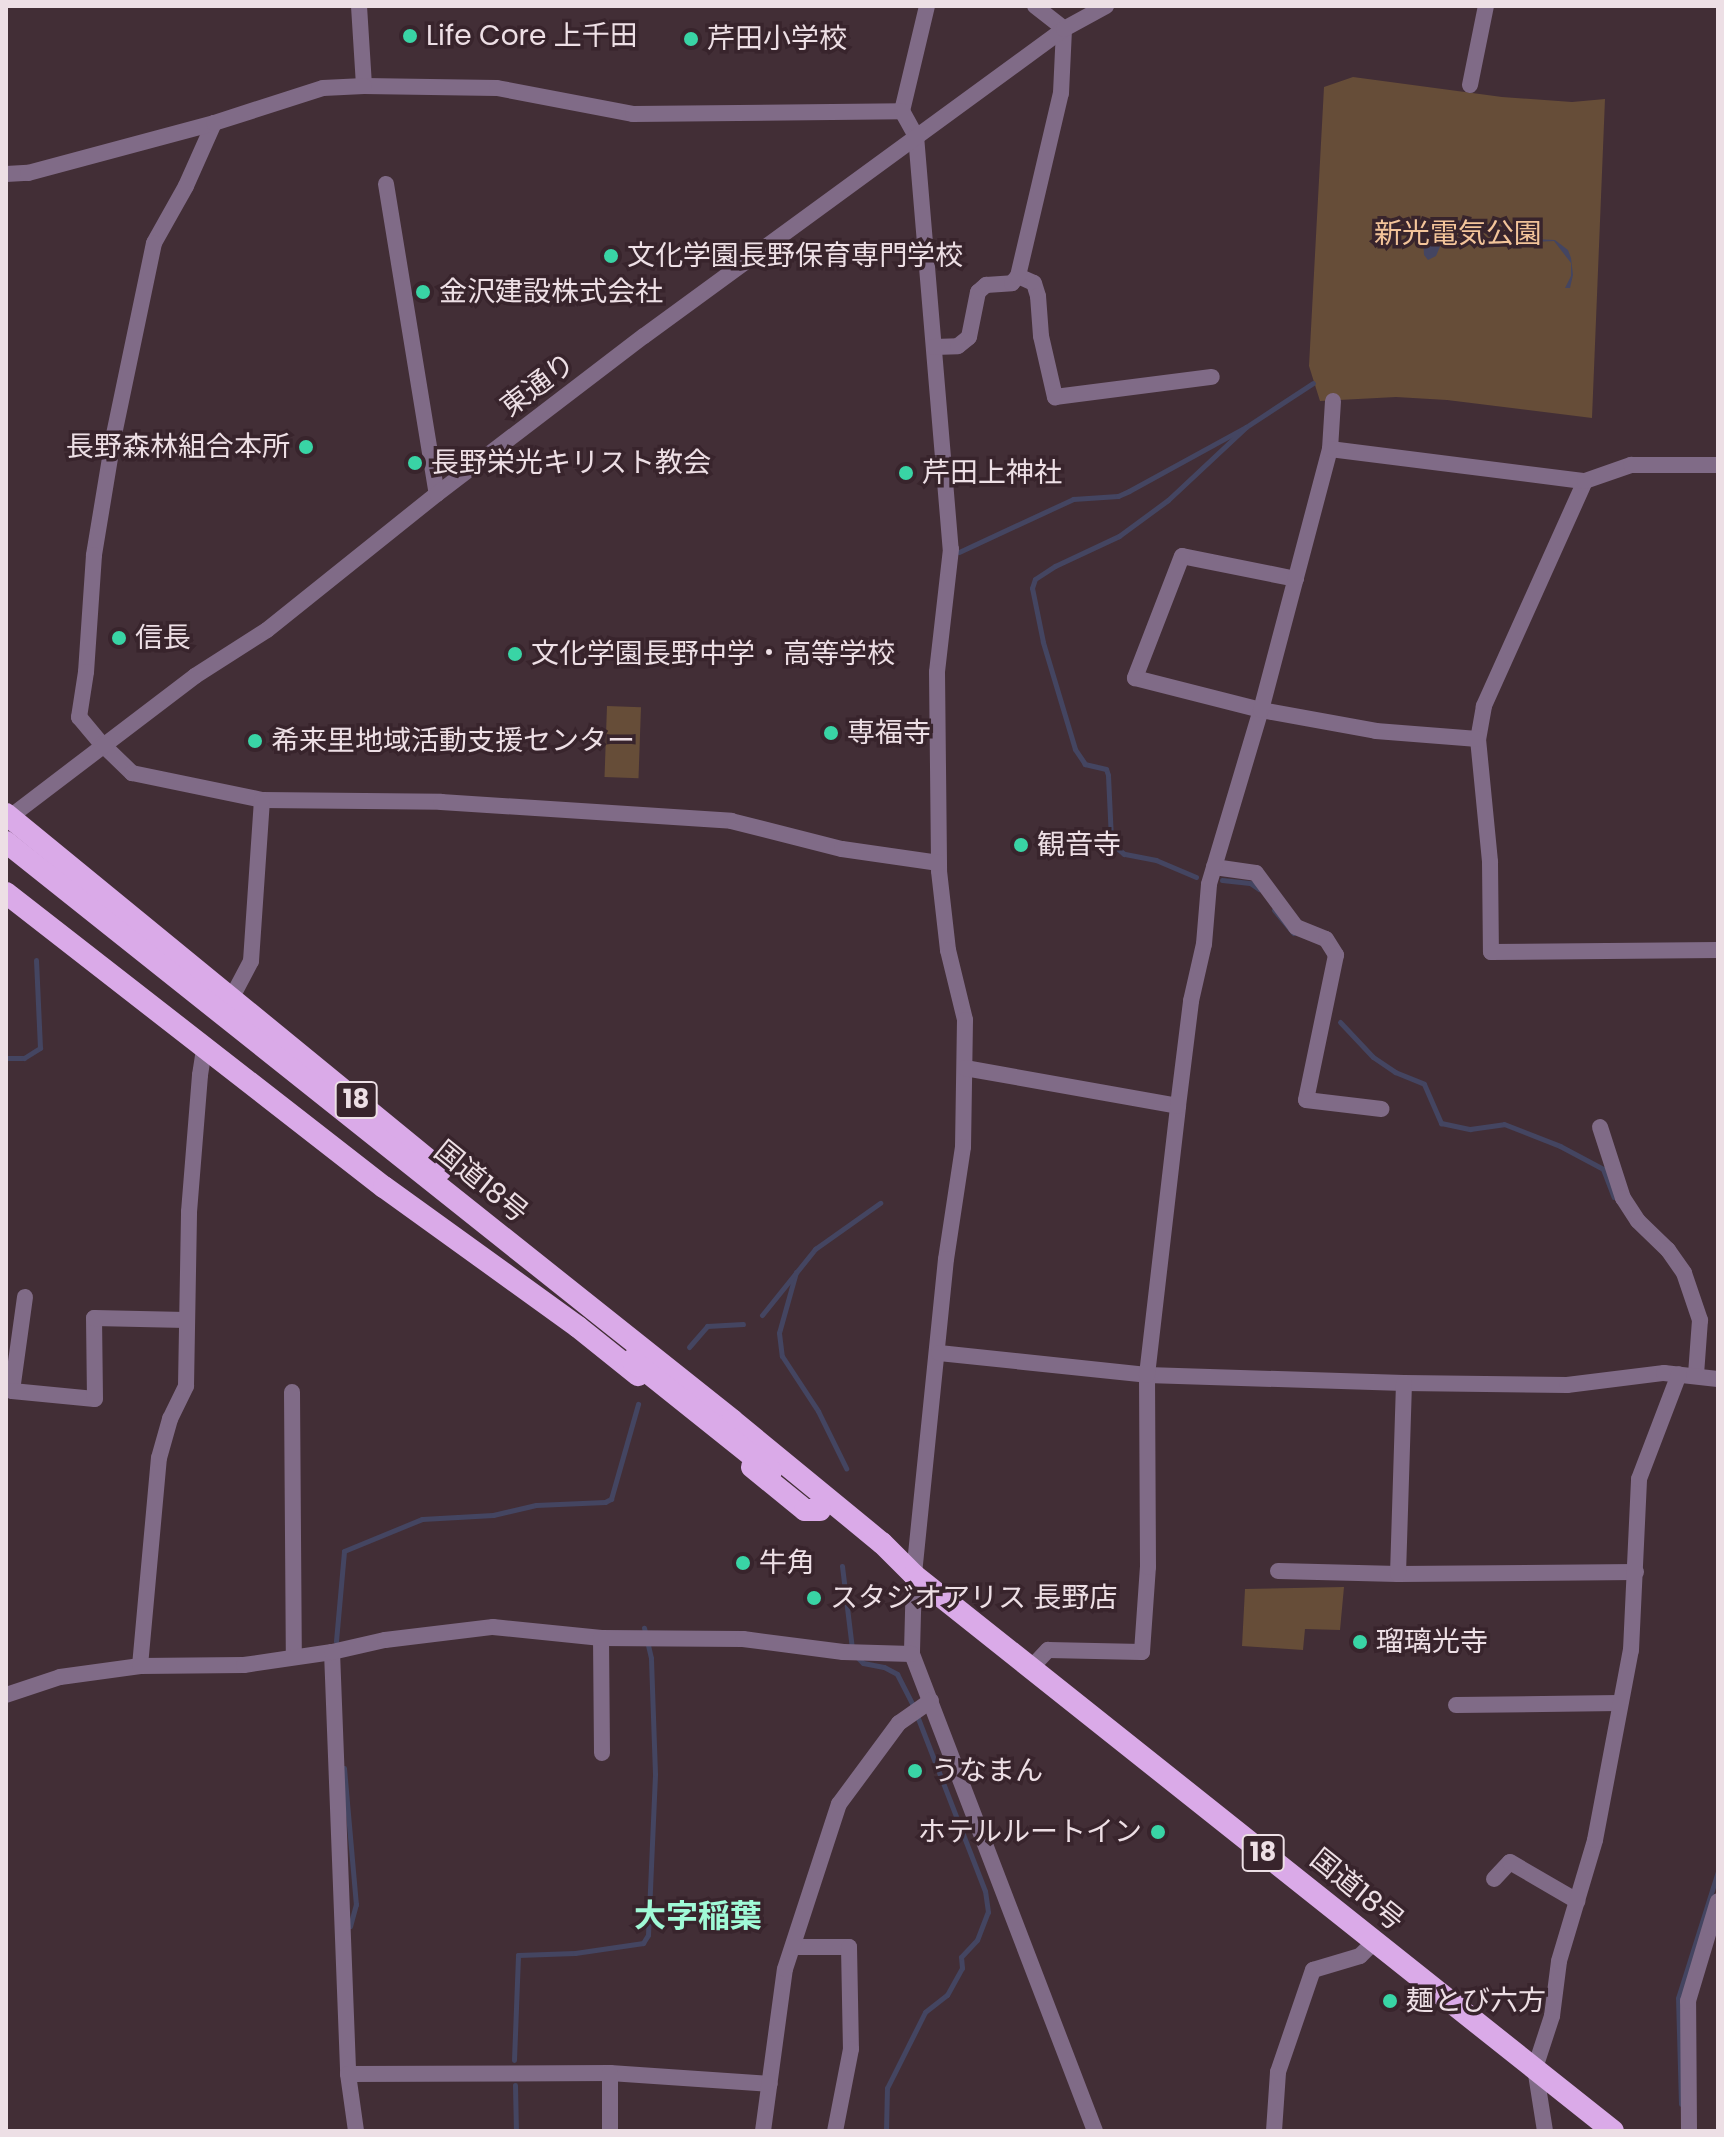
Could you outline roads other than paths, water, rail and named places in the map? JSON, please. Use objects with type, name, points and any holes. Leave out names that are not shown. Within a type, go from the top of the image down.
[{"type":"highway","name":"18","points":[[7,817],[687,1373],[694,1389]]},
{"type":"highway","name":"国道18号","points":[[6,842],[820,1510],[875,1553],[914,1575]]},
{"type":"highway","name":"国道18号","points":[[6,856],[401,1166],[694,1389],[882,1543],[914,1575],[1613,2131]]},
{"type":"highway","name":"18","points":[[6,893],[384,1187],[578,1327],[805,1510],[820,1510]]},
{"type":"street","points":[[359,6],[364,86]]},
{"type":"street","points":[[927,6],[902,111],[916,136],[951,549],[937,672],[939,863],[948,950],[965,1020],[965,1068],[963,1147],[946,1259],[939,1353],[914,1575],[912,1654],[1095,2131]]},
{"type":"street","points":[[934,347],[958,346],[969,337],[978,292],[986,285],[1012,283],[1018,276],[1061,93],[1064,29],[1035,6]]},
{"type":"street","name":"東通り","points":[[7,817],[195,676],[267,630],[437,494],[916,136],[1064,29],[1106,6]]},
{"type":"street","points":[[1470,85],[1486,6]]},
{"type":"street","points":[[6,174],[28,173],[214,123],[323,88],[497,88],[633,114],[902,111]]},
{"type":"street","points":[[214,123],[186,186],[154,243],[113,440],[94,555],[86,672],[79,717],[102,744],[132,773],[262,800],[441,802],[731,821],[842,849],[939,863]]},
{"type":"street","points":[[386,184],[437,494]]},
{"type":"street","points":[[1018,276],[1034,283],[1038,296],[1041,336],[1055,397],[1212,377]]},
{"type":"street","points":[[1031,1668],[1048,1650],[1142,1652],[1148,1567],[1147,1375],[1178,1106],[1214,867],[1261,710],[1330,449],[1333,401]]},
{"type":"street","points":[[1330,449],[1585,481],[1631,465],[1718,465]]},
{"type":"street","points":[[1585,481],[1484,706],[1478,739],[1490,862],[1491,952],[1718,950]]},
{"type":"street","points":[[1296,579],[1182,556],[1135,678],[1261,710],[1376,731],[1478,739]]},
{"type":"street","points":[[231,999],[251,961],[262,800]]},
{"type":"street","points":[[1214,867],[1256,873],[1296,927],[1326,939],[1336,955],[1306,1100],[1381,1109]]},
{"type":"street","points":[[140,1666],[159,1458],[170,1419],[186,1386],[189,1212],[205,1045]]},
{"type":"street","points":[[965,1068],[1178,1106]]},
{"type":"street","points":[[1600,1127],[1623,1198],[1638,1221],[1668,1250],[1684,1273],[1700,1320],[1696,1375]]},
{"type":"street","points":[[25,1297],[12,1391],[95,1399],[94,1318],[186,1320]]},
{"type":"street","points":[[939,1353],[1147,1375],[1567,1385],[1679,1374],[1718,1379]]},
{"type":"street","points":[[1545,2131],[1535,2068],[1552,2016],[1559,1961],[1595,1840],[1631,1650],[1639,1479],[1679,1374]]},
{"type":"street","points":[[1398,1574],[1404,1383]]},
{"type":"street","points":[[292,1392],[294,1657]]},
{"type":"street","points":[[1278,1571],[1398,1574],[1636,1572]]},
{"type":"street","points":[[6,1695],[60,1677],[140,1666],[244,1665],[332,1652],[399,1637],[493,1627],[601,1638],[688,1636],[743,1639],[843,1652],[912,1654]]},
{"type":"street","points":[[601,1638],[602,1753]]},
{"type":"street","points":[[332,1652],[348,2074],[356,2131]]},
{"type":"street","points":[[763,2131],[785,1969],[839,1804],[899,1723],[931,1701]]},
{"type":"street","points":[[1456,1705],[1619,1703]]},
{"type":"street","points":[[1494,1879],[1510,1862],[1577,1901]]},
{"type":"street","points":[[1689,2131],[1688,2001],[1718,1901]]},
{"type":"street","points":[[1274,2131],[1278,2072],[1313,1970],[1360,1956],[1374,1942]]},
{"type":"street","points":[[793,1947],[849,1947],[851,2049],[835,2131]]},
{"type":"street","points":[[348,2074],[610,2073],[770,2084]]},
{"type":"street","points":[[610,2073],[610,2131]]},
{"type":"water","points":[[1467,220],[1490,225],[1515,238],[1555,240],[1568,250],[1571,258],[1573,275],[1570,288],[1565,288],[1571,276],[1571,263],[1554,241],[1511,243],[1463,223],[1444,237],[1436,256],[1428,260],[1424,255],[1423,237],[1427,230],[1444,222]]},
{"type":"waterway","points":[[959,552],[1073,499],[1118,496],[1129,491],[1246,427],[1313,383]]},
{"type":"waterway","points":[[1196,877],[1156,860],[1124,854],[1111,839],[1108,775],[1106,769],[1085,764],[1075,749],[1043,642],[1032,588],[1035,579],[1055,566],[1119,536],[1168,500],[1246,427]]},
{"type":"waterway","points":[[1222,880],[1250,883],[1259,889]]},
{"type":"waterway","points":[[1274,910],[1293,933]]},
{"type":"waterway","points":[[6,1058],[24,1058],[40,1048],[36,960]]},
{"type":"waterway","points":[[1340,1022],[1373,1057],[1395,1072],[1424,1084],[1441,1123],[1470,1129],[1504,1124],[1560,1146],[1603,1169],[1614,1197]]},
{"type":"waterway","points":[[762,1315],[815,1249],[880,1203]]},
{"type":"waterway","points":[[796,1272],[779,1333],[782,1356],[818,1411],[846,1468]]},
{"type":"waterway","points":[[689,1347],[707,1326],[743,1324]]},
{"type":"waterway","points":[[336,1641],[344,1551],[422,1519],[493,1515],[536,1505],[605,1502],[611,1499],[638,1404]]},
{"type":"waterway","points":[[842,1566],[852,1649]]},
{"type":"waterway","points":[[514,2060],[518,1955],[575,1953],[643,1943],[648,1935],[655,1774],[651,1658],[644,1628]]},
{"type":"waterway","points":[[857,1657],[863,1663],[884,1667],[897,1674],[914,1707]]},
{"type":"waterway","points":[[886,2131],[887,2088],[925,2012],[947,1995],[962,1968],[961,1957],[977,1940],[988,1912],[985,1891],[917,1716]]},
{"type":"waterway","points":[[344,1768],[356,1904],[350,1926]]},
{"type":"waterway","points":[[1681,2104],[1678,1998],[1718,1871]]},
{"type":"waterway","points":[[515,2085],[516,2131]]},
{"type":"place","name":"Life Core 上千田","points":[[410,36]]},
{"type":"place","name":"芹田小学校","points":[[691,39]]},
{"type":"place","name":"文化学園長野保育専門学校","points":[[611,256]]},
{"type":"place","name":"金沢建設株式会社","points":[[423,292]]},
{"type":"place","name":"長野森林組合本所","points":[[306,447]]},
{"type":"place","name":"長野栄光キリスト教会","points":[[415,463]]},
{"type":"place","name":"芹田上神社","points":[[906,473]]},
{"type":"place","name":"信長","points":[[119,638]]},
{"type":"place","name":"文化学園長野中学・高等学校","points":[[515,654]]},
{"type":"place","name":"専福寺","points":[[831,733]]},
{"type":"place","name":"希来里地域活動支援センター","points":[[255,741]]},
{"type":"place","name":"観音寺","points":[[1021,845]]},
{"type":"place","name":"牛角","points":[[743,1563]]},
{"type":"place","name":"スタジオアリス 長野店","points":[[814,1598]]},
{"type":"place","name":"瑠璃光寺","points":[[1360,1642]]},
{"type":"place","name":"うなまん","points":[[915,1771]]},
{"type":"place","name":"ホテルルートイン","points":[[1158,1832]]},
{"type":"place","name":"麺とび六方","points":[[1390,2001]]},
{"type":"district","name":"大字稲葉","points":[[698,1916]]},
{"type":"park label","name":"新光電気公園","points":[[1458,234]]}]
